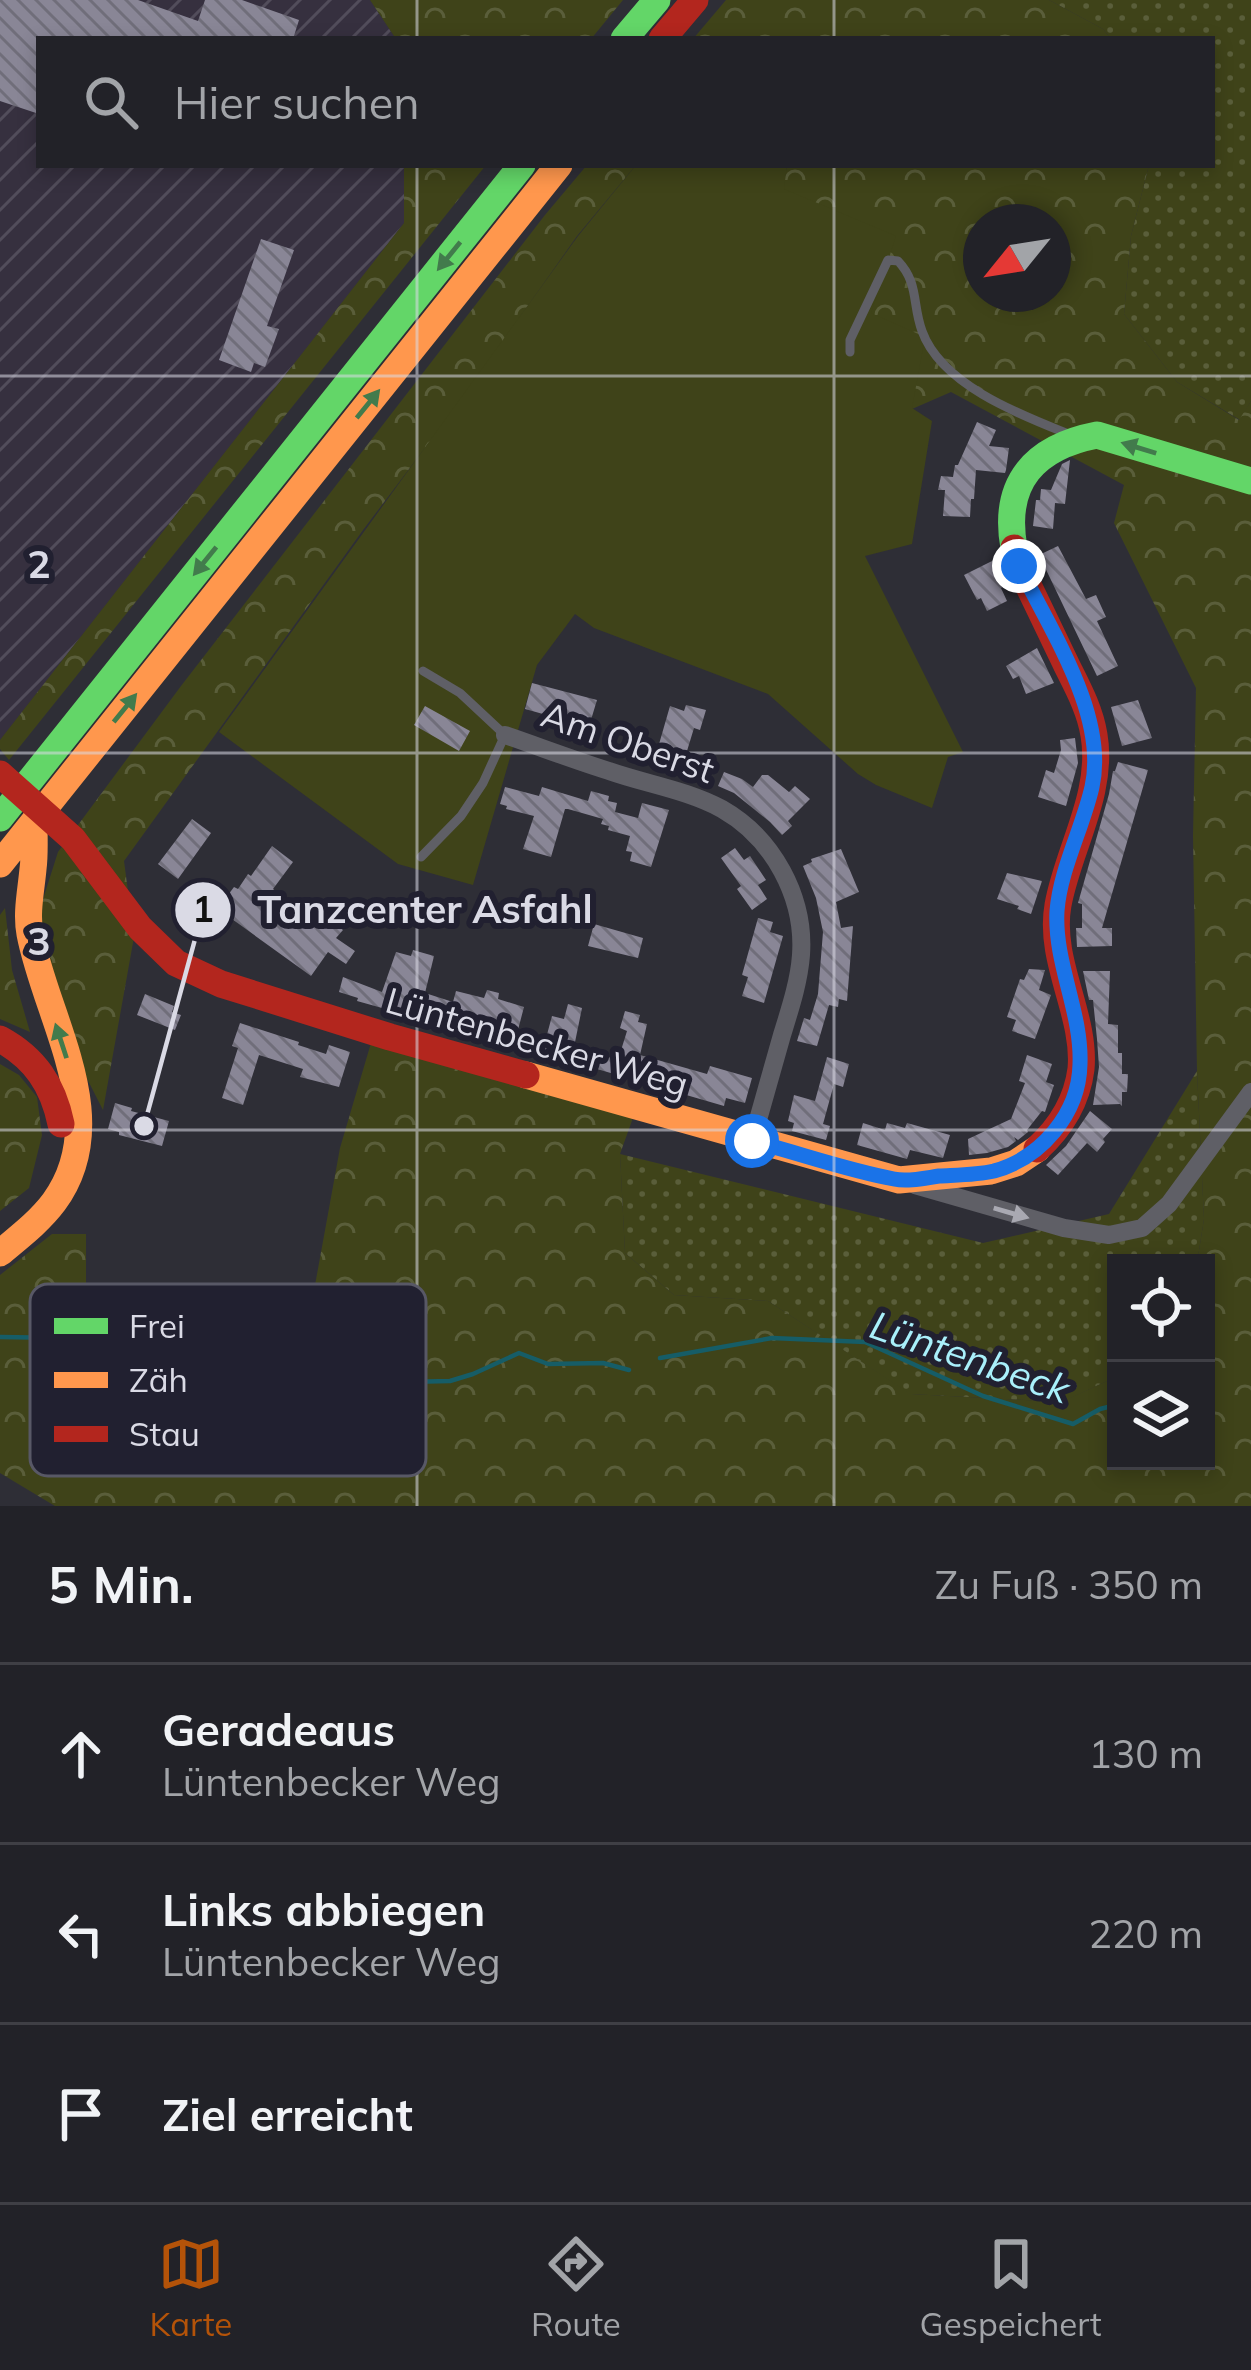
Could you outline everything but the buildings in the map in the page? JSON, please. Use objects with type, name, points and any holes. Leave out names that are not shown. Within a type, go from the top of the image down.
[{"type":"main road","points":[[627,36],[657,0]]},
{"type":"main road","points":[[665,36],[695,0]]},
{"type":"main road","points":[[10,805],[520,168]]},
{"type":"main road","points":[[0,864],[557,168]]},
{"type":"main road","points":[[1077,437],[1097,435],[1251,481]]},
{"type":"main road","name":"Lüntenbecker Weg","points":[[0,775],[73,839],[140,928],[176,962],[221,984],[390,1037],[898,1180],[991,1172],[1016,1163],[1052,1135],[1066,1115],[1081,1068],[1058,943],[1057,908],[1092,789],[1094,734],[1088,708],[1019,566],[1009,520],[1012,500],[1036,459],[1077,437]]},
{"type":"main road","points":[[0,1253],[58,1196],[75,1163],[79,1129],[76,1088],[28,928],[34,824]]},
{"type":"main road","points":[[0,1039],[36,1064],[51,1087],[61,1120],[59,1152],[40,1192],[0,1231]]},
{"type":"street","name":"Am Oberst","points":[[505,735],[722,809],[774,856],[792,890],[802,952],[752,1141]]},
{"type":"street","points":[[898,1180],[1064,1228],[1109,1235],[1127,1232],[1152,1222],[1169,1204],[1251,1092]]},
{"type":"lane","points":[[850,352],[850,340],[888,260],[898,261],[910,274],[930,350],[950,371],[1023,417],[1077,437]]},
{"type":"lane","points":[[421,857],[461,817],[505,735],[460,693],[423,671]]},
{"type":"shaded area","points":[[0,0],[370,0],[394,36],[36,36],[36,168],[404,168],[404,223],[0,740]]},
{"type":"green space","points":[[370,0],[623,0],[593,36],[394,36]]},
{"type":"green space","points":[[726,0],[1049,0],[1109,36],[696,36]]},
{"type":"green space","points":[[1049,0],[1251,0],[1251,401],[1240,420],[1177,382],[1124,314],[1131,236],[1148,168],[1215,168],[1215,36],[1109,36]]},
{"type":"green space","points":[[404,168],[484,168],[9,760],[0,749],[0,740],[404,223]]},
{"type":"green space","points":[[584,168],[634,168],[577,236],[124,861],[134,937],[103,1110],[76,1057],[37,918],[58,852]]},
{"type":"green space","points":[[634,168],[787,168],[784,189],[896,236],[871,313],[925,337],[912,408],[932,421],[912,544],[865,556],[963,752],[948,757],[932,808],[858,774],[768,694],[594,628],[575,614],[537,665],[473,885],[398,864],[219,732],[578,236]]},
{"type":"green space","points":[[786,168],[1148,168],[1131,236],[1124,314],[1177,382],[1239,420],[1251,401],[1251,1506],[55,1506],[0,1473],[0,1275],[52,1234],[86,1234],[86,1284],[30,1284],[30,1476],[426,1476],[426,1284],[315,1284],[340,1148],[371,1043],[634,1115],[620,1154],[625,1253],[674,1295],[768,1301],[911,1394],[1061,1402],[1107,1381],[1107,1470],[1215,1470],[1215,1254],[1198,1254],[1204,1219],[1193,836],[1196,688],[1114,523],[1124,485],[951,392],[912,409],[871,314],[783,188]]},
{"type":"green space","points":[[5,908],[12,970],[30,1032],[0,1019],[0,915]]},
{"type":"green space","points":[[0,1064],[19,1075],[37,1097],[42,1135],[29,1188],[0,1211]]},
{"type":"green space","points":[[1197,1071],[1204,1219],[1198,1254],[1107,1254],[1107,1381],[1062,1402],[910,1394],[768,1301],[674,1295],[625,1253],[620,1154],[983,1243],[1109,1214]]},
{"type":"waterway","name":"Lüntenbeck","points":[[0,1337],[30,1337]]},
{"type":"waterway","name":"Lüntenbeck","points":[[660,1358],[772,1338],[865,1342],[983,1396],[1073,1424],[1107,1407]]},
{"type":"waterway","name":"Lüntenbeck","points":[[426,1382],[473,1374],[519,1353],[548,1364],[603,1363],[629,1370]]},
{"type":"traffic: fast","points":[[627,36],[657,0]]},
{"type":"traffic: fast","points":[[0,818],[520,168]]},
{"type":"traffic: fast","points":[[1014,548],[1013,504],[1019,486],[1040,459],[1075,441],[1097,435],[1251,481]]},
{"type":"traffic: slow","points":[[0,864],[557,168]]},
{"type":"traffic: slow","points":[[0,1253],[54,1202],[71,1170],[78,1137],[71,1069],[30,934],[34,823]]},
{"type":"traffic: slow","points":[[526,1075],[899,1180],[991,1171],[1037,1149]]},
{"type":"traffic: jam","points":[[665,36],[695,0]]},
{"type":"traffic: jam","points":[[1014,548],[1087,708],[1096,757],[1090,800],[1063,884],[1056,926],[1078,1028],[1081,1069],[1066,1113],[1037,1149]]},
{"type":"traffic: jam","points":[[0,774],[73,839],[140,928],[176,963],[221,984],[526,1075]]},
{"type":"traffic: jam","points":[[0,1039],[41,1074],[61,1124]]},
{"type":"place","name":"Tanzcenter Asfahl","points":[[144,1126]]},
{"type":"route","points":[[752,1141],[898,1180],[991,1172],[1016,1163],[1052,1135],[1066,1115],[1081,1068],[1058,943],[1057,908],[1092,789],[1094,734],[1088,708],[1019,566]]}]
